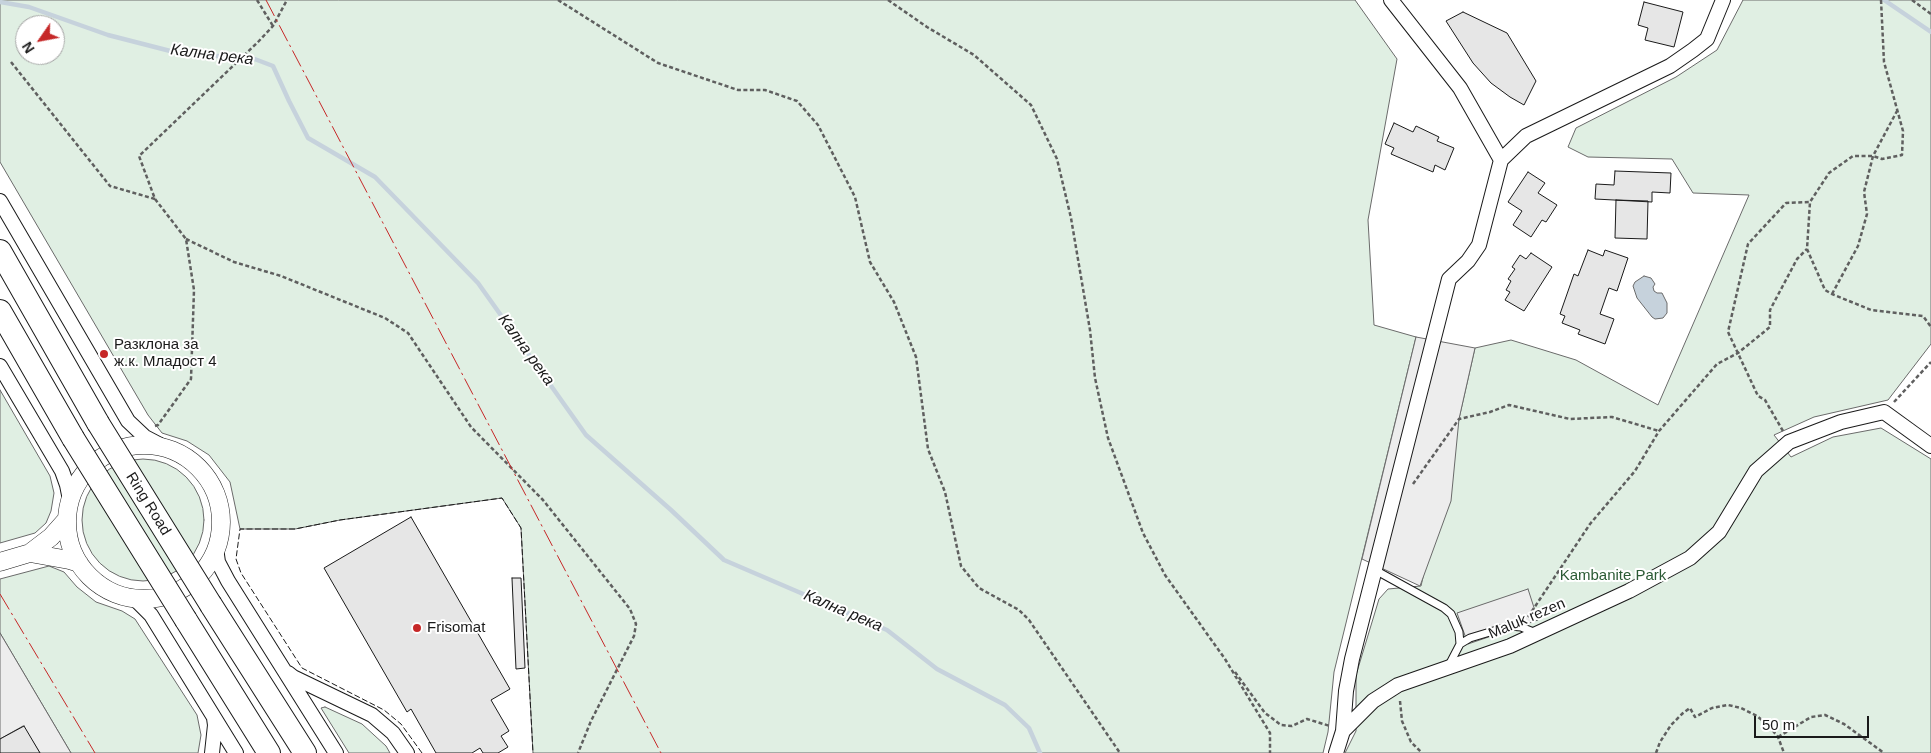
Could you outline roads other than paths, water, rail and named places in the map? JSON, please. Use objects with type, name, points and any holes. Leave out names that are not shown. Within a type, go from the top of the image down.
[{"type":"highway","name":"Ring Road","points":[[0,251],[98,423],[305,753]]},
{"type":"highway","name":"Ring Road","points":[[0,311],[73,438],[268,753]]},
{"type":"street","points":[[1390,0],[1460,88],[1501,160]]},
{"type":"street","points":[[1336,753],[1343,731],[1346,691],[1352,658],[1449,279],[1468,261],[1480,245],[1501,160],[1526,136],[1670,66],[1693,50],[1707,39],[1723,0]]},
{"type":"street","points":[[0,201],[128,421],[139,433],[190,461],[209,482],[217,501],[220,522],[216,548],[218,562],[336,753]]},
{"type":"street","points":[[0,366],[62,471],[70,500]]},
{"type":"street","name":"Maluk rezen","points":[[1343,731],[1374,701],[1398,685],[1510,646],[1629,591],[1690,558],[1718,532],[1756,471],[1789,442],[1840,422],[1884,412],[1931,446]]},
{"type":"street","points":[[166,448],[148,445],[131,446],[115,451],[100,459],[86,470],[76,484],[70,500],[67,519],[72,550],[79,563],[97,583],[121,596],[134,598],[160,597],[184,588],[203,570],[216,548]]},
{"type":"street","points":[[0,562],[30,553],[51,537],[67,519]]},
{"type":"street","points":[[30,553],[79,563]]},
{"type":"street","points":[[134,598],[151,615],[236,753]]},
{"type":"street","points":[[283,669],[293,677],[372,715],[393,733],[407,753]]},
{"type":"street","points":[[212,753],[214,717]]},
{"type":"lane","points":[[1375,570],[1444,608],[1451,614],[1459,632],[1460,644],[1448,668]]},
{"type":"lane","points":[[1460,644],[1470,638],[1510,626],[1521,627],[1537,633]]},
{"type":"waterway","points":[[1884,0],[1931,32]]},
{"type":"waterway","name":"Кална река","points":[[0,2],[29,7],[108,35],[182,54],[252,58],[273,66],[308,138],[375,177],[478,283],[586,435],[724,560],[887,630],[937,669],[1005,705],[1029,728],[1040,753]]},
{"type":"place","name":"Разклона за ж.к. Младост 4","points":[[104,354]]},
{"type":"place","name":"Frisomat","points":[[417,628]]},
{"type":"park label","name":"Kambanite Park","points":[[1613,576]]}]
